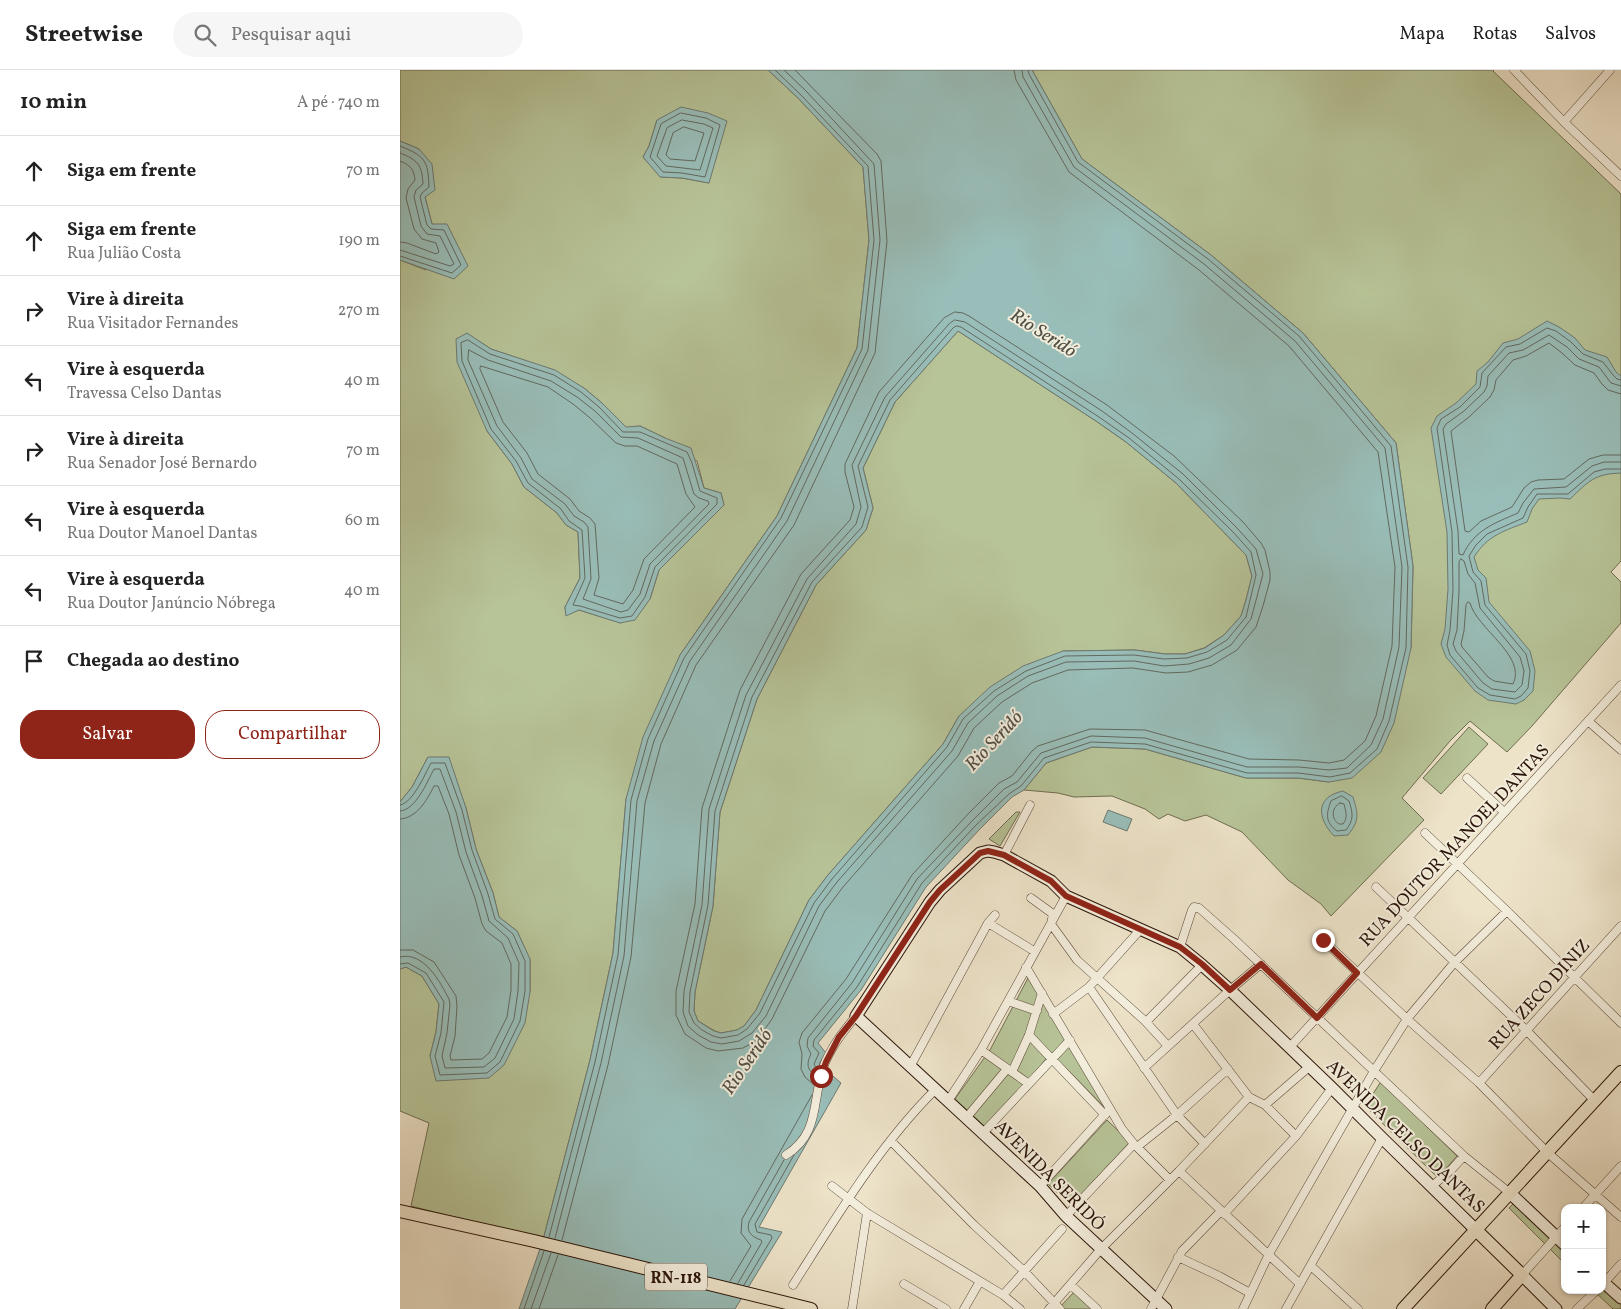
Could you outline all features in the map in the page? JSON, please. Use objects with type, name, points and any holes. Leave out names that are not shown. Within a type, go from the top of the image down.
[{"type":"main road","points":[[856,1016],[940,890],[980,853],[988,851],[1004,855]]},
{"type":"main road","name":"AVENIDA CELSO DANTAS","points":[[1004,855],[1051,881],[1066,896],[1180,947],[1202,964],[1332,1088],[1556,1309]]},
{"type":"main road","name":"AVENIDA SERIDÓ","points":[[856,1016],[912,1064],[948,1101],[1040,1186],[1066,1216],[1154,1305],[1166,1309]]},
{"type":"main road","points":[[1403,1309],[1621,1072]]},
{"type":"main road","points":[[1510,1193],[1560,1240]]},
{"type":"main road","name":"RN-118","points":[[400,1211],[534,1241],[811,1309]]},
{"type":"main road","points":[[1492,1309],[1522,1275]]},
{"type":"main road","points":[[1606,1288],[1621,1298]]},
{"type":"street","points":[[1564,122],[1610,70]]},
{"type":"street","points":[[1515,71],[1564,122],[1621,175]]},
{"type":"street","name":"RUA DOUTOR MANOEL DANTAS","points":[[1289,1048],[1621,685]]},
{"type":"street","points":[[1588,721],[1621,750]]},
{"type":"street","points":[[1467,778],[1504,812]]},
{"type":"street","points":[[1004,855],[1030,805]]},
{"type":"street","points":[[1425,833],[1621,1023]]},
{"type":"street","points":[[1376,887],[1526,1030],[1595,1101]]},
{"type":"street","points":[[948,1101],[981,1050],[1066,896]]},
{"type":"street","points":[[1031,898],[1053,914],[1051,924],[1077,960],[1146,1022],[1168,1046]]},
{"type":"street","points":[[1180,947],[1194,907],[1200,909],[1261,964],[1464,1156],[1510,1193]]},
{"type":"street","points":[[1243,1309],[1269,1254],[1374,1071],[1407,1019],[1454,963],[1507,911]]},
{"type":"street","points":[[912,1064],[988,922],[995,915]]},
{"type":"street","points":[[988,922],[1034,951]]},
{"type":"street","name":"RUA ZECO DINIZ","points":[[1479,1083],[1621,926]]},
{"type":"street","points":[[1053,1014],[1089,987],[1140,930]]},
{"type":"street","points":[[1323,940],[1479,1083],[1548,1153],[1621,1217]]},
{"type":"street","points":[[1146,1022],[1202,964]]},
{"type":"street","points":[[1144,1068],[1261,964]]},
{"type":"street","points":[[1026,967],[1070,1040],[1108,1112]]},
{"type":"street","points":[[1089,987],[1177,1116],[1205,1144]]},
{"type":"street","points":[[966,1117],[1009,1071],[1029,1035],[1038,1011],[1042,993]]},
{"type":"street","points":[[1008,1001],[1038,1011]]},
{"type":"street","points":[[786,1155],[796,1149],[806,1138],[826,1062],[843,1031],[856,1016]]},
{"type":"street","points":[[1193,1024],[1249,1097],[1265,1105],[1296,1136]]},
{"type":"street","points":[[1029,1035],[1108,1112],[1135,1146],[1170,1180]]},
{"type":"street","points":[[983,1134],[1070,1040]]},
{"type":"street","points":[[981,1050],[1029,1084]]},
{"type":"street","points":[[1265,1105],[1309,1067]]},
{"type":"street","points":[[1066,1216],[1135,1146],[1177,1116],[1228,1069]]},
{"type":"street","points":[[1154,1305],[1185,1247],[1296,1136],[1332,1088]]},
{"type":"street","points":[[793,1285],[891,1141],[936,1089]]},
{"type":"street","points":[[891,1141],[1024,1271],[1055,1307],[1100,1250],[1249,1097]]},
{"type":"street","points":[[1040,1186],[1108,1112]]},
{"type":"street","points":[[1286,1309],[1382,1138]]},
{"type":"street","points":[[1432,1186],[1464,1156]]},
{"type":"street","points":[[1587,1204],[1621,1166]]},
{"type":"street","points":[[1179,1171],[1300,1284]]},
{"type":"street","points":[[832,1186],[867,1213],[980,1283],[1003,1295],[1020,1309]]},
{"type":"street","points":[[852,1309],[867,1213]]},
{"type":"street","points":[[1003,1295],[1062,1229]]},
{"type":"street","points":[[1522,1275],[1560,1240]]},
{"type":"street","points":[[1178,1257],[1250,1293]]},
{"type":"street","points":[[1606,1281],[1621,1264]]},
{"type":"street","points":[[1311,1266],[1358,1309]]},
{"type":"street","points":[[964,1309],[980,1283]]},
{"type":"street","points":[[904,1284],[946,1309]]},
{"type":"street","points":[[1071,1285],[1097,1309]]},
{"type":"street","points":[[1577,1309],[1593,1294]]},
{"type":"green space","points":[[400,70],[768,70],[798,98],[863,167],[869,240],[857,348],[777,516],[680,655],[626,799],[613,953],[590,1060],[543,1240],[411,1206],[429,1123],[400,1111],[400,969],[406,967],[422,976],[439,1004],[436,1032],[430,1056],[530,992],[530,960],[517,931],[499,917],[458,787],[428,757],[412,787],[400,802],[400,260],[426,270],[432,224],[425,197],[419,149],[400,141]],"holes":[[[657,120],[709,183],[682,178],[661,177],[643,157],[649,146]],[[467,334],[491,349],[523,360],[584,388],[602,403],[626,428],[640,426],[665,438],[697,461],[704,488],[721,493],[724,505],[659,570],[650,599],[621,623],[579,610],[566,615],[565,607],[580,578],[578,532],[566,525],[557,513],[524,487],[512,464],[487,431]]]},
{"type":"green space","points":[[1032,70],[1494,70],[1621,194],[1621,561],[1611,572],[1621,582],[1621,623],[1532,726],[1507,752],[1470,721],[1450,741],[1402,798],[1424,820],[1331,916],[1321,904],[1288,880],[1242,832],[1206,815],[1185,821],[1168,814],[1159,819],[1145,809],[1112,796],[1074,797],[1058,793],[1024,790],[1046,763],[1092,747],[1145,749],[1246,778],[1298,778],[1329,782],[1411,648],[1413,566],[1396,443],[1303,333],[1211,255],[1082,159]]},
{"type":"green space","points":[[958,331],[1096,421],[1126,442],[1176,483],[1246,555],[1252,576],[1241,616],[1224,635],[1204,648],[1185,654],[1165,654],[1135,650],[1063,651],[959,716],[943,744],[828,875],[809,900],[756,1010],[744,1026],[737,1030],[721,1033],[715,1031],[698,1021],[694,1011],[695,992],[713,906],[720,812],[757,699],[816,585],[866,530],[873,508],[863,468],[895,402]]},
{"type":"green space","points":[[1469,727],[1488,744],[1441,794],[1423,778]]},
{"type":"green space","points":[[1016,812],[1020,812],[1000,846],[989,839]]},
{"type":"green space","points":[[1028,978],[1114,1117],[1051,1053],[1020,1090],[982,1129],[952,1103],[990,1050]]},
{"type":"green space","points":[[1380,1083],[1457,1156],[1438,1178],[1365,1106]]},
{"type":"green space","points":[[1107,1120],[1130,1142],[1071,1205],[1048,1184]]},
{"type":"green space","points":[[1517,1200],[1561,1242],[1561,1260],[1509,1208]]},
{"type":"green space","points":[[1606,1286],[1621,1299],[1621,1309],[1613,1309],[1597,1294],[1606,1294]]},
{"type":"green space","points":[[1076,1290],[1096,1309],[1058,1309]]},
{"type":"water","name":"Rio Seridó","points":[[768,70],[1032,70],[1082,159],[1211,255],[1303,333],[1396,443],[1413,566],[1411,648],[1394,723],[1381,752],[1352,778],[1329,782],[1298,778],[1246,778],[1145,749],[1092,747],[1046,763],[1024,790],[1012,797],[926,887],[861,990],[818,1043],[826,1053],[819,1064],[841,1083],[759,1227],[782,1232],[735,1309],[519,1309],[543,1240],[590,1060],[613,953],[626,799],[643,737],[680,655],[777,516],[857,348],[869,240],[863,167],[798,98]],"holes":[[[958,331],[1126,442],[1176,483],[1246,555],[1252,576],[1241,616],[1224,635],[1205,648],[1185,654],[1165,654],[1135,650],[1063,651],[1023,666],[990,687],[959,716],[943,744],[828,875],[809,900],[756,1010],[744,1026],[737,1030],[721,1033],[698,1021],[694,1011],[695,992],[713,906],[720,812],[757,699],[816,585],[866,530],[873,508],[863,468],[895,402]]]},
{"type":"water","points":[[681,107],[708,113],[727,121],[709,183],[682,178],[660,177],[643,157],[649,146],[657,120]]},
{"type":"water","points":[[400,141],[419,149],[432,164],[435,190],[425,197],[432,224],[447,224],[468,266],[454,279],[400,260]]},
{"type":"water","points":[[1547,321],[1575,338],[1585,350],[1607,357],[1616,372],[1621,376],[1621,473],[1598,477],[1582,487],[1570,499],[1539,499],[1532,509],[1527,522],[1504,531],[1491,539],[1474,557],[1478,570],[1486,578],[1489,602],[1530,651],[1535,671],[1533,691],[1524,700],[1516,704],[1488,700],[1475,691],[1446,657],[1441,644],[1445,629],[1448,589],[1447,532],[1431,428],[1437,416],[1456,403],[1476,384],[1477,371],[1488,362],[1503,343],[1518,339]]},
{"type":"water","points":[[467,333],[491,349],[555,370],[584,388],[626,427],[640,426],[691,448],[704,488],[721,493],[724,505],[659,570],[650,599],[635,620],[620,623],[579,610],[566,616],[565,607],[580,578],[578,532],[566,525],[557,513],[524,487],[512,464],[487,431],[457,362],[456,339]]},
{"type":"water","points":[[428,757],[449,757],[466,808],[476,849],[493,893],[499,917],[517,931],[530,959],[530,992],[525,1023],[504,1065],[489,1078],[436,1081],[430,1056],[436,1032],[439,1004],[422,976],[406,967],[400,969],[400,802],[412,787]]},
{"type":"water","points":[[1343,791],[1353,797],[1357,817],[1355,825],[1348,835],[1334,836],[1324,822],[1322,815],[1323,803],[1327,798]]},
{"type":"water","points":[[1108,810],[1132,819],[1127,831],[1103,822]]},
{"type":"route","points":[[821,1076],[830,1052],[839,1037],[856,1016],[930,902],[940,890],[980,853],[988,851],[1004,855],[1051,881],[1066,896],[1180,947],[1230,990],[1261,964],[1317,1018],[1357,973],[1323,940]]}]
